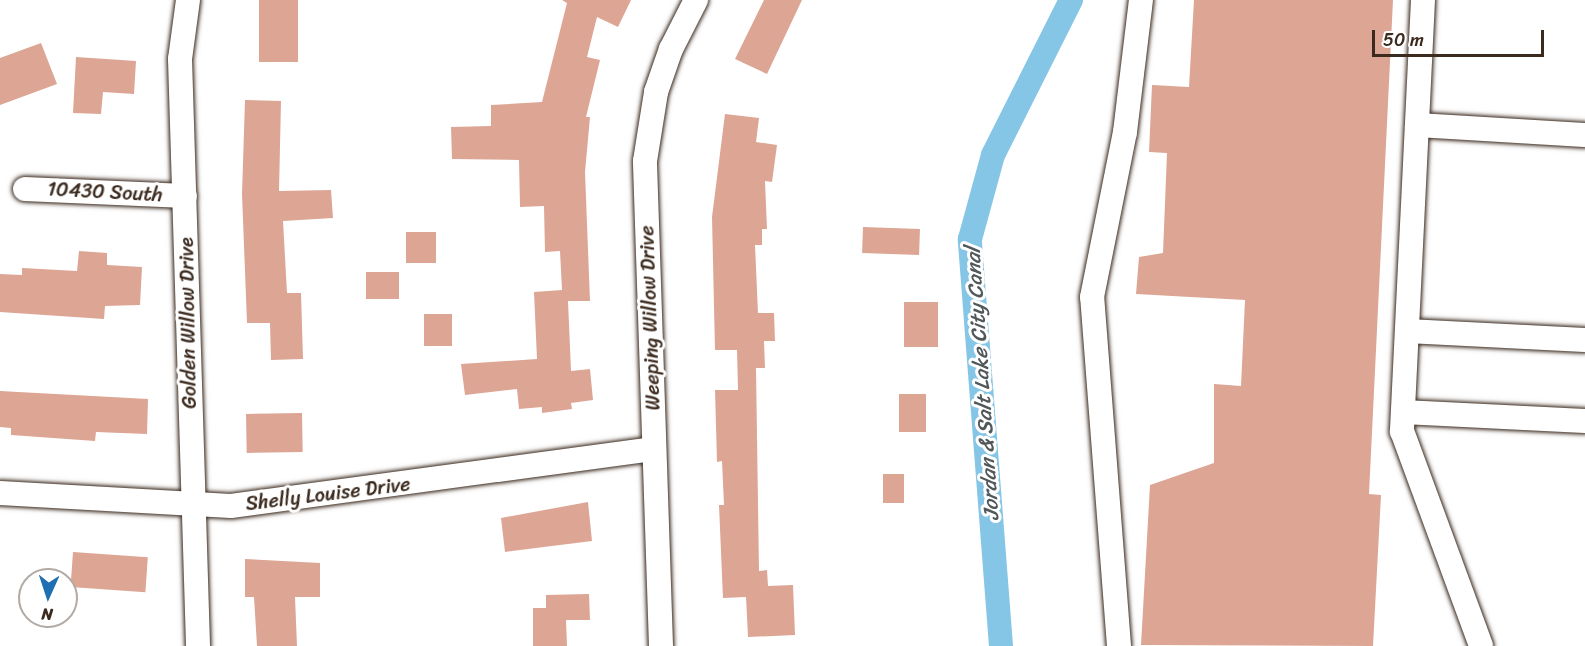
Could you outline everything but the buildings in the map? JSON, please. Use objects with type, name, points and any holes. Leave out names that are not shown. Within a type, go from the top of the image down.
[{"type":"street","name":"Golden Willow Drive","points":[[188,0],[180,59],[198,646]]},
{"type":"street","name":"Weeping Willow Drive","points":[[661,646],[647,138],[663,70],[696,0]]},
{"type":"street","points":[[1119,646],[1092,297],[1125,132],[1141,0]]},
{"type":"street","points":[[1423,0],[1402,431],[1481,646]]},
{"type":"street","points":[[1417,125],[1585,135]]},
{"type":"street","name":"10430 South","points":[[25,189],[185,196]]},
{"type":"street","points":[[1407,331],[1585,340]]},
{"type":"street","points":[[1403,412],[1585,421]]},
{"type":"street","name":"Shelly Louise Drive","points":[[0,494],[193,504],[277,502],[654,449]]},
{"type":"waterway","name":"Jordan & Salt Lake City Canal","points":[[1001,646],[970,239],[993,155],[1071,0]]}]
